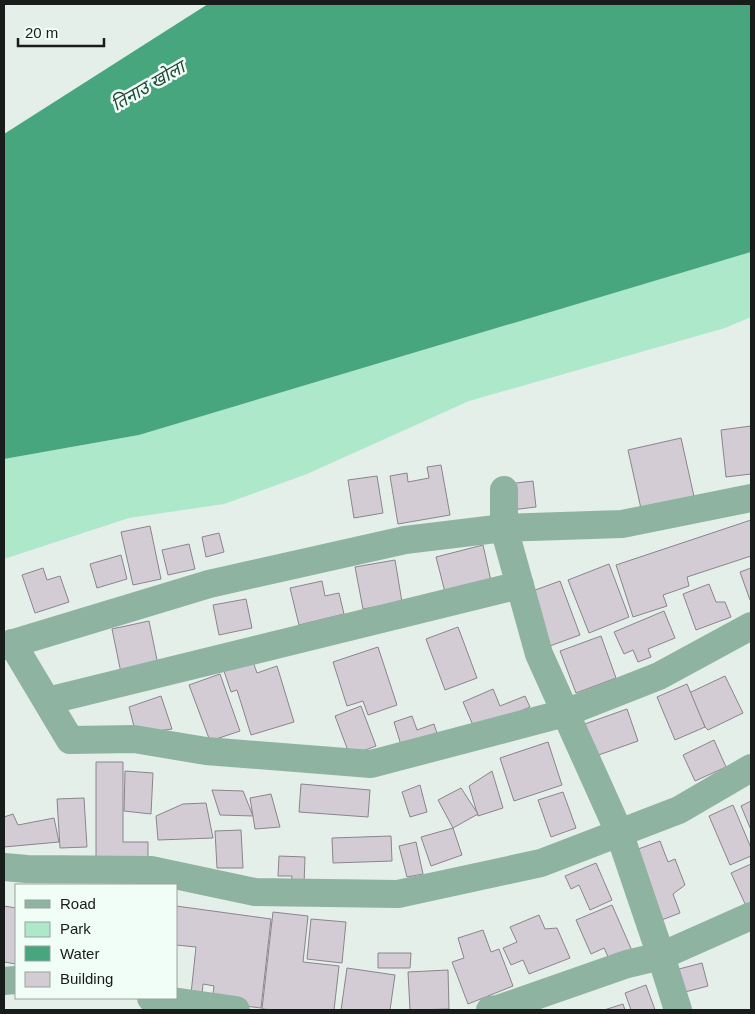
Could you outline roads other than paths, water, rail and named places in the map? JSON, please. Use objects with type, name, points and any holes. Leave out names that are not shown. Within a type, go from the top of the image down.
[{"type":"street","points":[[504,490],[504,528],[539,654],[619,832],[678,1010]]},
{"type":"street","points":[[751,498],[622,524],[504,528],[405,540],[209,584],[8,645],[47,701],[70,740],[134,739],[206,751],[371,764],[565,712],[659,676],[751,626]]},
{"type":"street","points":[[47,701],[520,585]]},
{"type":"street","points":[[4,866],[151,870],[255,892],[398,894],[541,863],[679,810],[751,768]]},
{"type":"street","points":[[490,1010],[498,1009],[627,964],[661,956],[751,916]]},
{"type":"street","points":[[158,999],[236,1010]]},
{"type":"water","name":"तिनाउ खोला","points":[[208,4],[751,4],[751,252],[139,435],[4,459],[4,134]]}]
